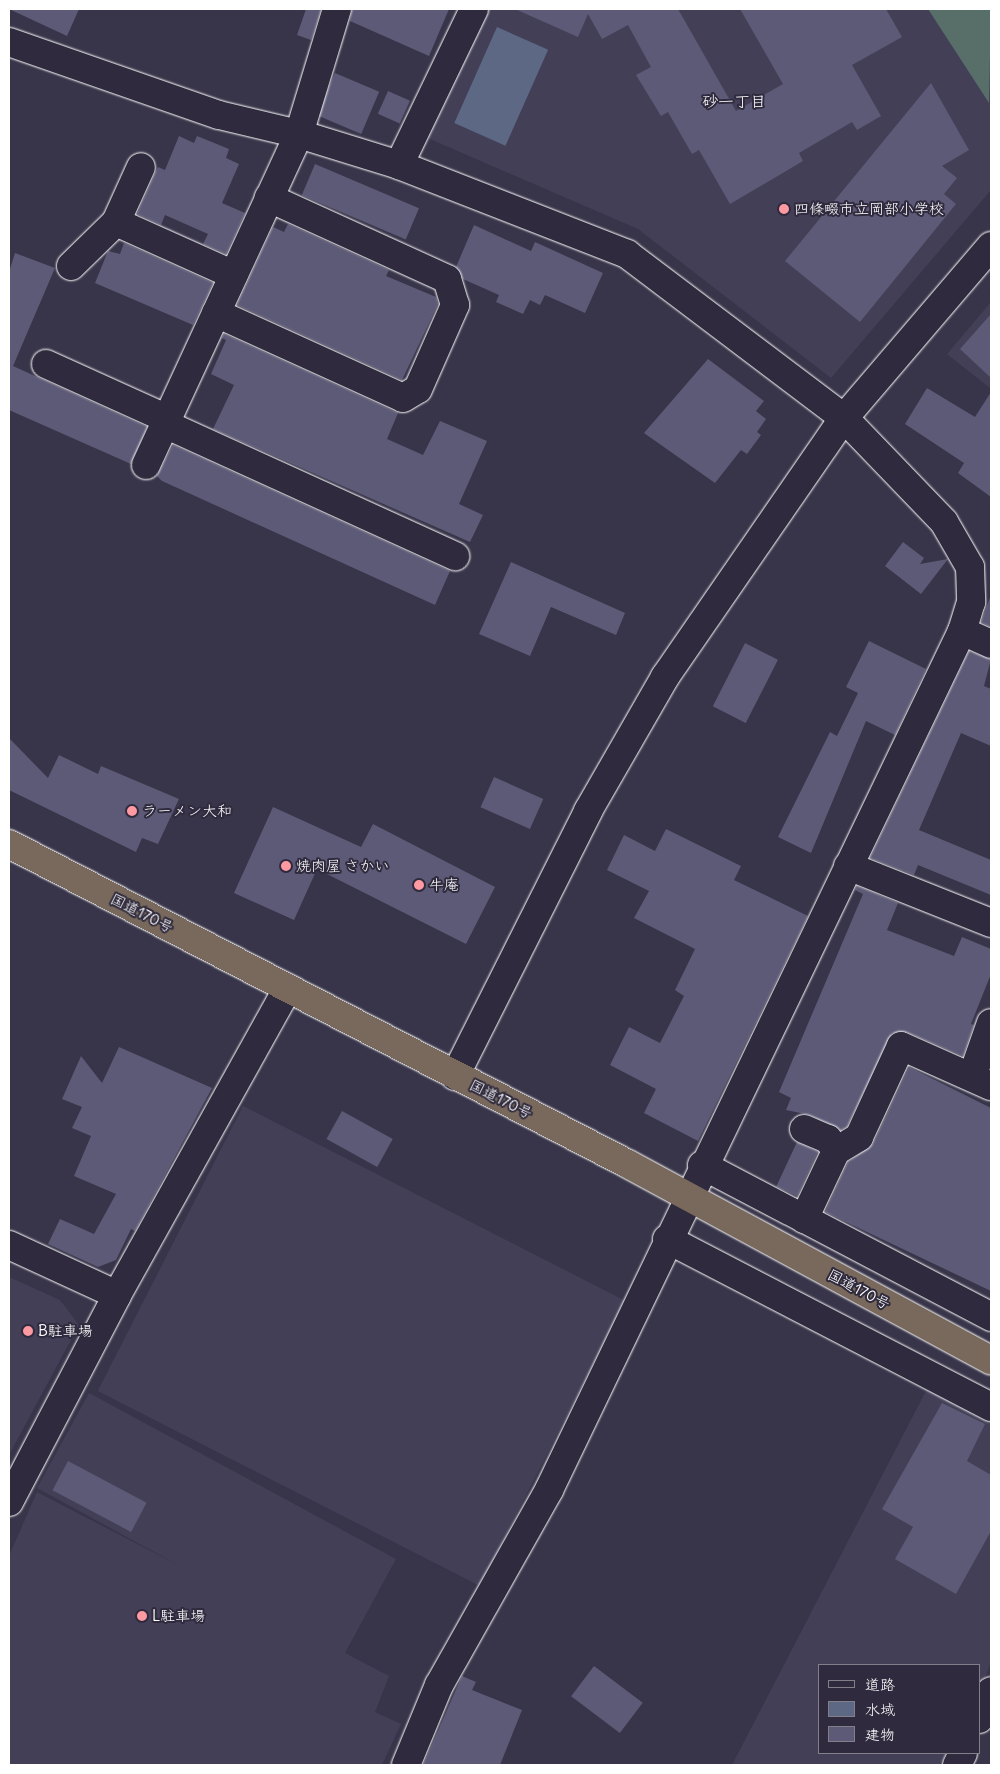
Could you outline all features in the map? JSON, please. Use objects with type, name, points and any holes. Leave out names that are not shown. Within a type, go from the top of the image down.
[{"type":"highway","name":"国道170号","points":[[9,844],[687,1196],[991,1360]]},
{"type":"street","points":[[146,465],[299,134],[337,9]]},
{"type":"street","points":[[399,165],[474,9]]},
{"type":"street","points":[[9,42],[219,115],[299,134],[399,165],[627,254],[844,418],[944,522],[970,567],[971,602],[962,631],[687,1196],[549,1490],[439,1685],[406,1765]]},
{"type":"street","points":[[71,266],[116,222],[140,167]]},
{"type":"street","points":[[216,313],[403,398],[418,389],[455,305],[447,279],[269,198]]},
{"type":"street","points":[[116,222],[234,275]]},
{"type":"street","points":[[455,1076],[588,811],[664,677],[844,418],[991,246]]},
{"type":"street","points":[[46,364],[455,556]]},
{"type":"street","points":[[962,631],[991,644]]},
{"type":"street","points":[[848,866],[991,923]]},
{"type":"street","points":[[9,1502],[117,1295],[288,988]]},
{"type":"street","points":[[804,1219],[836,1151],[859,1137],[901,1046],[982,1082],[991,1023]]},
{"type":"street","points":[[804,1129],[828,1139],[836,1151]]},
{"type":"street","points":[[702,1165],[991,1317]]},
{"type":"street","points":[[667,1239],[991,1407]]},
{"type":"street","points":[[9,1245],[117,1295]]},
{"type":"street","points":[[980,1717],[991,1692]]},
{"type":"shaded area","name":"四條畷市立岡部小学校","points":[[484,9],[991,9],[991,190],[831,378],[638,229],[423,136]]},
{"type":"shaded area","points":[[991,302],[991,389],[947,354]]},
{"type":"shaded area","points":[[243,1106],[625,1301],[480,1586],[98,1391]]},
{"type":"shaded area","points":[[9,1277],[60,1300],[79,1325],[9,1455]]},
{"type":"shaded area","points":[[928,1387],[991,1420],[991,1662],[980,1691],[980,1664],[818,1664],[818,1754],[945,1754],[939,1765],[732,1765]]},
{"type":"shaded area","name":"L駐車場","points":[[89,1393],[396,1559],[345,1653],[389,1676],[375,1712],[401,1724],[382,1765],[9,1765],[9,1556],[37,1492],[178,1565],[37,1488]]},
{"type":"green space","points":[[928,9],[991,9],[989,103]]},
{"type":"water","points":[[497,27],[548,50],[505,146],[454,123]]},
{"type":"building","points":[[9,9],[79,9],[67,36]]},
{"type":"building","points":[[306,9],[321,9],[311,40],[297,35]]},
{"type":"building","points":[[352,9],[449,9],[429,56],[350,21]]},
{"type":"building","points":[[515,9],[678,9],[736,111],[783,84],[740,9],[886,9],[902,37],[852,65],[881,116],[857,130],[852,122],[799,153],[803,161],[730,204],[699,150],[692,154],[668,112],[661,116],[636,75],[651,67],[628,25],[602,39],[588,14],[578,37]]},
{"type":"building","points":[[335,73],[379,92],[361,134],[317,115]]},
{"type":"building","points":[[931,83],[969,150],[942,166],[957,178],[944,194],[956,204],[860,322],[785,261]]},
{"type":"building","points":[[388,91],[410,101],[400,124],[378,114]]},
{"type":"building","points":[[179,136],[194,143],[197,136],[229,149],[226,158],[239,164],[222,203],[245,213],[226,254],[203,244],[208,234],[165,215],[161,225],[137,214],[158,167],[165,170]]},
{"type":"building","points":[[315,164],[419,208],[406,239],[302,195]]},
{"type":"building","points":[[288,224],[389,270],[386,276],[436,297],[438,304],[402,380],[237,305],[273,227],[284,232]]},
{"type":"building","points":[[474,225],[531,251],[535,242],[603,273],[585,313],[545,295],[540,305],[530,300],[523,314],[496,302],[499,295],[463,279],[456,267]]},
{"type":"building","points":[[124,243],[213,283],[193,325],[95,283],[108,251],[120,254]]},
{"type":"building","points":[[15,253],[55,268],[13,366],[147,427],[131,464],[9,410],[9,272]]},
{"type":"building","points":[[991,314],[991,378],[960,349]]},
{"type":"building","points":[[224,334],[398,413],[387,439],[423,455],[440,421],[487,441],[459,504],[483,515],[470,542],[213,429],[234,385],[211,374],[226,340],[222,338]]},
{"type":"building","points":[[708,359],[764,401],[756,411],[766,419],[757,432],[761,435],[747,454],[741,450],[715,483],[644,433]]},
{"type":"building","points":[[927,388],[975,417],[991,392],[991,497],[958,473],[964,463],[905,424]]},
{"type":"building","points":[[173,445],[450,571],[435,605],[162,481],[157,476]]},
{"type":"building","points":[[903,542],[924,558],[920,564],[948,559],[921,594],[885,566]]},
{"type":"building","points":[[511,562],[625,613],[616,635],[551,607],[530,656],[479,634]]},
{"type":"building","points":[[991,595],[991,627],[981,622]]},
{"type":"building","points":[[869,641],[926,669],[895,735],[866,721],[811,853],[778,837],[830,732],[837,736],[858,693],[846,687]]},
{"type":"building","points":[[745,643],[778,660],[746,723],[713,706]]},
{"type":"building","points":[[969,651],[991,659],[984,686],[991,689],[991,746],[961,733],[919,830],[991,860],[991,895],[918,865],[914,875],[870,858]]},
{"type":"building","points":[[9,738],[48,778],[59,755],[98,774],[101,766],[179,799],[158,844],[142,838],[136,852],[9,790]]},
{"type":"building","points":[[494,777],[543,799],[530,829],[481,807]]},
{"type":"building","points":[[273,807],[361,847],[373,824],[495,887],[466,944],[317,869],[294,920],[234,893]]},
{"type":"building","points":[[666,829],[741,866],[734,880],[808,916],[698,1141],[644,1113],[656,1089],[610,1065],[629,1027],[660,1043],[684,996],[675,990],[695,949],[634,918],[649,891],[607,870],[624,835],[655,851]]},
{"type":"building","points":[[857,886],[898,903],[887,930],[954,956],[962,937],[991,949],[991,974],[971,1024],[974,1025],[963,1056],[907,1032],[892,1033],[847,1126],[841,1130],[810,1115],[786,1110],[791,1098],[779,1092],[863,894],[855,890]]},
{"type":"building","points":[[119,1047],[212,1088],[135,1231],[131,1229],[116,1260],[98,1267],[48,1244],[60,1219],[94,1234],[116,1194],[74,1176],[91,1136],[72,1128],[82,1107],[62,1099],[81,1056],[102,1083]]},
{"type":"building","points":[[909,1067],[991,1108],[991,1291],[825,1212],[848,1162],[873,1144]]},
{"type":"building","points":[[342,1111],[393,1139],[377,1167],[326,1139]]},
{"type":"building","points":[[797,1142],[818,1152],[797,1196],[776,1186]]},
{"type":"building","points":[[942,1403],[985,1424],[967,1461],[991,1475],[991,1531],[956,1594],[895,1559],[913,1527],[882,1509]]},
{"type":"building","points":[[68,1461],[147,1503],[131,1532],[53,1490]]},
{"type":"building","points":[[594,1666],[643,1703],[620,1733],[571,1696]]},
{"type":"building","points":[[462,1676],[476,1682],[472,1690],[522,1710],[500,1765],[423,1765]]},
{"type":"place","name":"四條畷市立岡部小学校","points":[[784,209]]},
{"type":"place","name":"ラーメン大和","points":[[132,811]]},
{"type":"place","name":"焼肉屋 さかい","points":[[286,866]]},
{"type":"place","name":"牛庵","points":[[419,885]]},
{"type":"place","name":"B駐車場","points":[[28,1331]]},
{"type":"place","name":"L駐車場","points":[[142,1616]]},
{"type":"district","name":"砂一丁目","points":[[734,101]]}]
